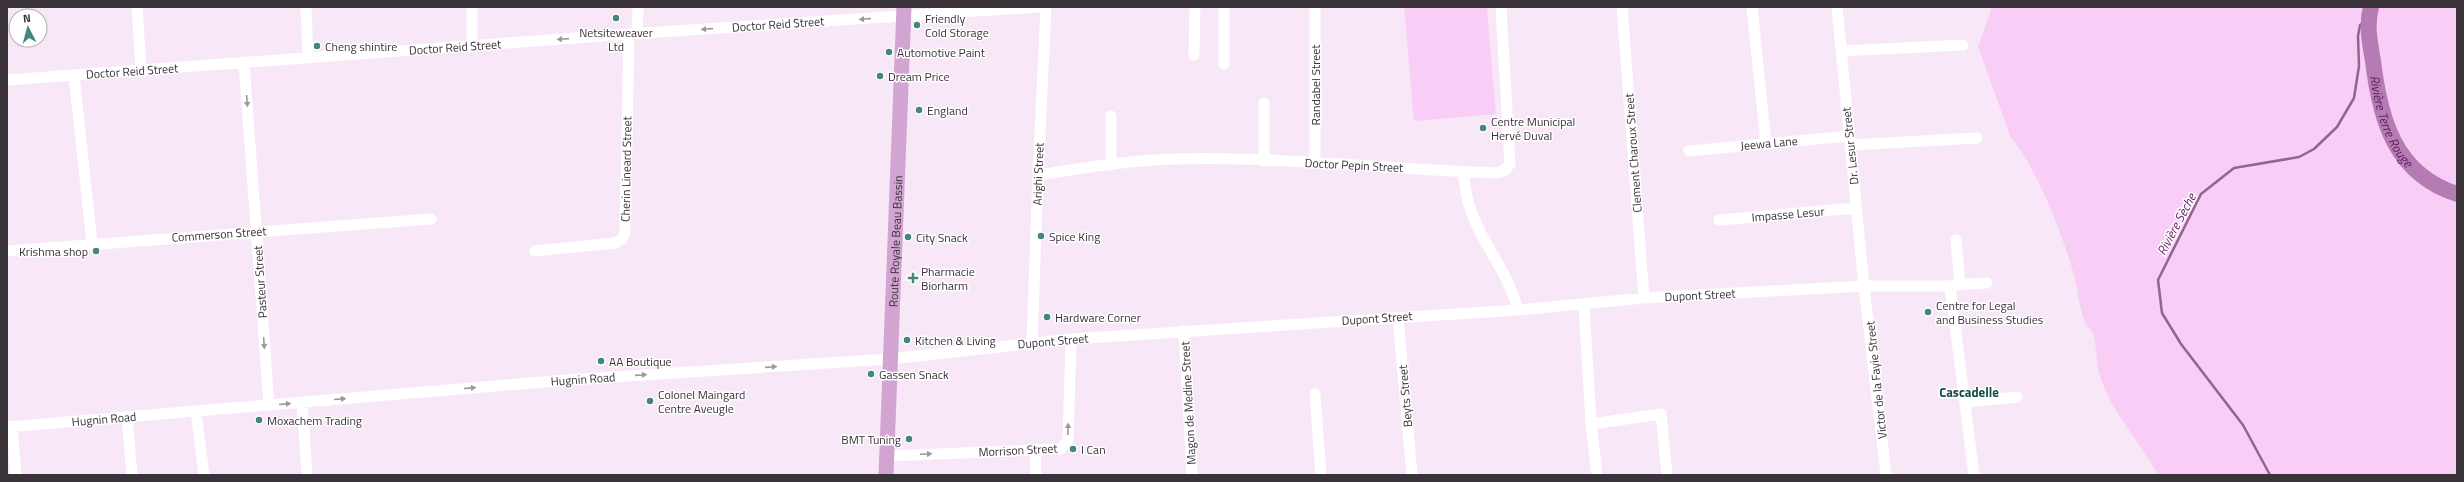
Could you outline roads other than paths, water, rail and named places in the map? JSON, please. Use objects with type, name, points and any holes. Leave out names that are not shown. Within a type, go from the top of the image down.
[{"type":"main road","name":"Route Royale Beau Bassin","points":[[886,475],[904,12]]},
{"type":"street","points":[[137,7],[141,70]]},
{"type":"street","points":[[306,7],[308,58]]},
{"type":"street","points":[[472,7],[472,46]]},
{"type":"street","name":"Cherin Lineard Street","points":[[535,251],[615,242],[622,239],[625,233],[633,34],[638,7]]},
{"type":"street","name":"Doctor Reid Street","points":[[7,80],[633,34],[904,12],[1038,7]]},
{"type":"street","name":"Arighi Street","points":[[1032,342],[1046,7]]},
{"type":"street","points":[[1194,54],[1195,7]]},
{"type":"street","points":[[1224,7],[1224,64]]},
{"type":"street","name":"Randabel Street","points":[[1315,7],[1315,162]]},
{"type":"street","name":"Doctor Pepin Street","points":[[1038,175],[1177,158],[1315,162],[1497,173],[1505,170],[1510,164],[1501,7]]},
{"type":"street","name":"Clement Charoux Street","points":[[1622,7],[1644,298]]},
{"type":"street","points":[[1752,7],[1766,144]]},
{"type":"street","name":"Dr. Lesur Street","points":[[1837,7],[1864,286]]},
{"type":"street","points":[[1841,51],[1963,44]]},
{"type":"street","name":"Pasteur Street","points":[[244,62],[269,405]]},
{"type":"street","points":[[74,75],[92,244]]},
{"type":"street","points":[[1264,103],[1264,161]]},
{"type":"street","points":[[1111,116],[1111,165]]},
{"type":"street","name":"Jeewa Lane","points":[[1688,151],[1766,144],[1850,140],[1977,138]]},
{"type":"street","points":[[1462,172],[1466,195],[1474,218],[1512,288],[1518,310]]},
{"type":"street","name":"Impasse Lesur","points":[[1719,220],[1856,208]]},
{"type":"street","name":"Commerson Street","points":[[7,251],[256,231],[431,219]]},
{"type":"street","points":[[1956,240],[1955,285],[1965,402],[1974,475]]},
{"type":"street","name":"Dupont Street","points":[[890,359],[1032,342],[1518,310],[1644,298],[1864,286],[1955,285],[1987,283]]},
{"type":"street","name":"Victor de la Fayie Street","points":[[1864,286],[1886,475]]},
{"type":"street","points":[[1584,304],[1591,424],[1597,475]]},
{"type":"street","name":"Beyts Street","points":[[1398,317],[1412,475]]},
{"type":"street","name":"Magon de Medine Street","points":[[1184,332],[1192,475]]},
{"type":"street","name":"Morrison Street","points":[[887,456],[1061,448],[1068,440],[1071,339]]},
{"type":"street","name":"Hugnin Road","points":[[10,426],[566,380],[890,359]]},
{"type":"street","points":[[1315,394],[1321,475]]},
{"type":"street","points":[[1965,402],[2017,397]]},
{"type":"street","points":[[302,402],[308,475]]},
{"type":"street","points":[[196,411],[204,475]]},
{"type":"street","points":[[1591,424],[1661,414],[1667,475]]},
{"type":"street","points":[[127,417],[132,475]]},
{"type":"street","points":[[10,426],[16,475]]},
{"type":"street","points":[[1036,449],[1036,475]]},
{"type":"waterway","name":"Rivière Terre Rouge","points":[[2371,7],[2369,34],[2376,83],[2386,124],[2394,142],[2405,159],[2419,173],[2436,185],[2457,194]]},
{"type":"waterway","name":"Rivière Sèche","points":[[2270,475],[2243,425],[2181,344],[2162,313],[2158,280],[2201,194],[2234,168],[2299,157],[2314,149],[2337,127],[2354,98],[2359,66],[2358,36],[2360,25],[2368,20]]},
{"type":"place","name":"Netsiteweaver Ltd","points":[[616,18]]},
{"type":"place","name":"Friendly Cold Storage","points":[[917,25]]},
{"type":"place","name":"Cheng shintire","points":[[317,46]]},
{"type":"place","name":"Automotive Paint","points":[[889,52]]},
{"type":"place","name":"Dream Price","points":[[880,76]]},
{"type":"place","name":"England","points":[[919,110]]},
{"type":"place","name":"Centre Municipal Hervé Duval","points":[[1483,128]]},
{"type":"place","name":"Spice King","points":[[1041,236]]},
{"type":"place","name":"City Snack","points":[[908,237]]},
{"type":"place","name":"Krishma shop","points":[[96,251]]},
{"type":"place","name":"Pharmacie Biorharm","points":[[913,278]]},
{"type":"place","name":"Centre for Legal and Business Studies","points":[[1928,312]]},
{"type":"place","name":"Hardware Corner","points":[[1047,317]]},
{"type":"place","name":"Kitchen & Living","points":[[907,340]]},
{"type":"place","name":"AA Boutique","points":[[601,361]]},
{"type":"place","name":"Gassen Snack","points":[[871,374]]},
{"type":"place","name":"Colonel Maingard Centre Aveugle","points":[[650,401]]},
{"type":"place","name":"Moxachem Trading","points":[[259,420]]},
{"type":"place","name":"BMT Tuning","points":[[909,439]]},
{"type":"place","name":"I Can","points":[[1073,449]]},
{"type":"district","name":"Cascadelle","points":[[1969,392]]}]
